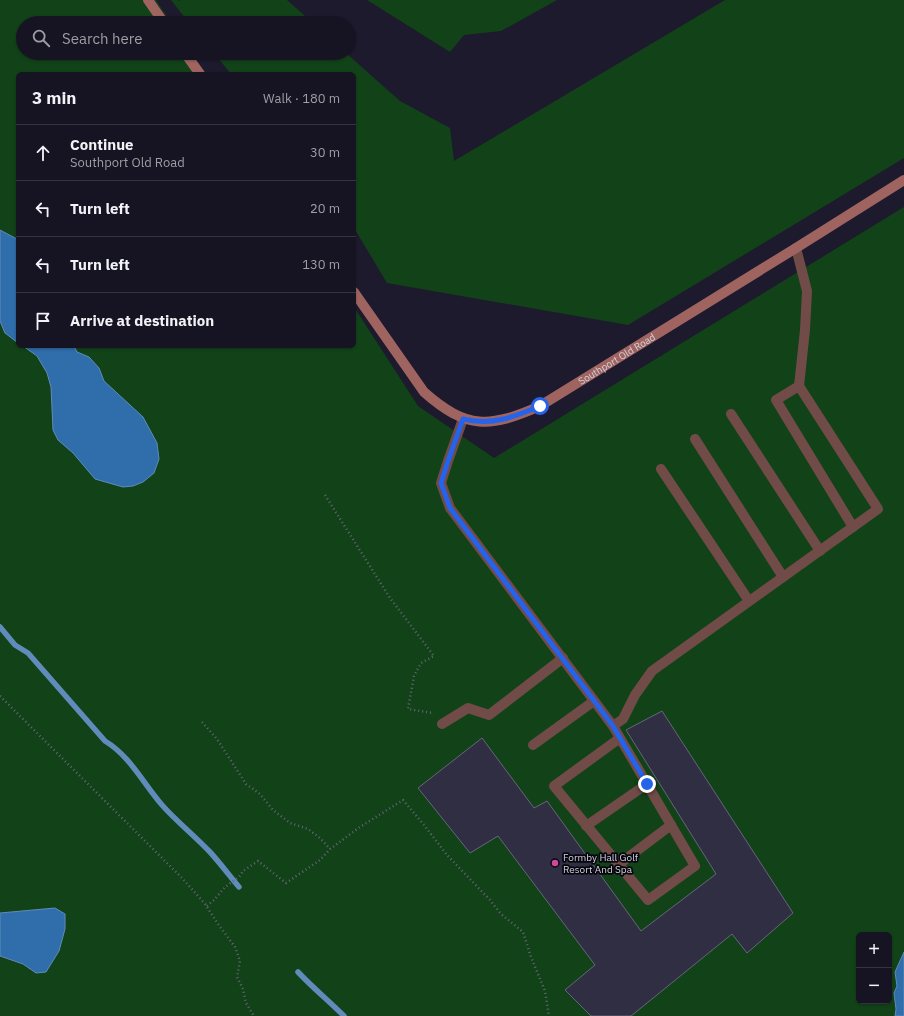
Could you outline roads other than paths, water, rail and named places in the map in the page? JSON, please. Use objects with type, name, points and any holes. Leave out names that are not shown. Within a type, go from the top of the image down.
[{"type":"street","points":[[148,0],[159,16]]},
{"type":"street","points":[[190,60],[199,72]]},
{"type":"street","name":"Southport Old Road","points":[[356,295],[424,392],[450,412],[463,419],[476,422],[507,419],[540,406],[904,180]]},
{"type":"lane","points":[[613,726],[623,719],[635,695],[652,671],[878,509],[799,386],[805,330],[807,291],[796,248]]},
{"type":"lane","points":[[799,386],[776,400],[853,527]]},
{"type":"lane","points":[[731,414],[820,551]]},
{"type":"lane","points":[[463,419],[441,483],[450,508],[613,726],[695,866],[648,900],[554,786],[620,738]]},
{"type":"lane","points":[[695,439],[783,577]]},
{"type":"lane","points":[[661,469],[749,601]]},
{"type":"lane","points":[[442,724],[468,708],[489,715],[563,658]]},
{"type":"lane","points":[[533,745],[594,701]]},
{"type":"lane","points":[[586,826],[647,784]]},
{"type":"lane","points":[[618,865],[671,825]]},
{"type":"water","points":[[0,230],[16,238],[16,341],[5,333],[0,321]]},
{"type":"water","points":[[26,348],[75,348],[77,352],[89,357],[99,368],[104,381],[143,417],[157,443],[159,459],[154,473],[143,482],[133,486],[123,487],[95,479],[73,453],[58,440],[53,430],[51,387],[47,373],[37,356]]},
{"type":"water","points":[[55,908],[65,914],[65,929],[59,951],[46,972],[36,973],[23,964],[0,956],[0,913]]},
{"type":"water","points":[[904,952],[904,1016],[895,1016],[896,1009],[894,993],[897,986],[895,972]]},
{"type":"waterway","points":[[0,627],[15,645],[28,653],[105,741],[122,754],[162,805],[210,852],[239,887]]},
{"type":"waterway","points":[[298,972],[344,1016]]},
{"type":"place","name":"Formby Hall Golf Resort And Spa","points":[[555,863]]}]
